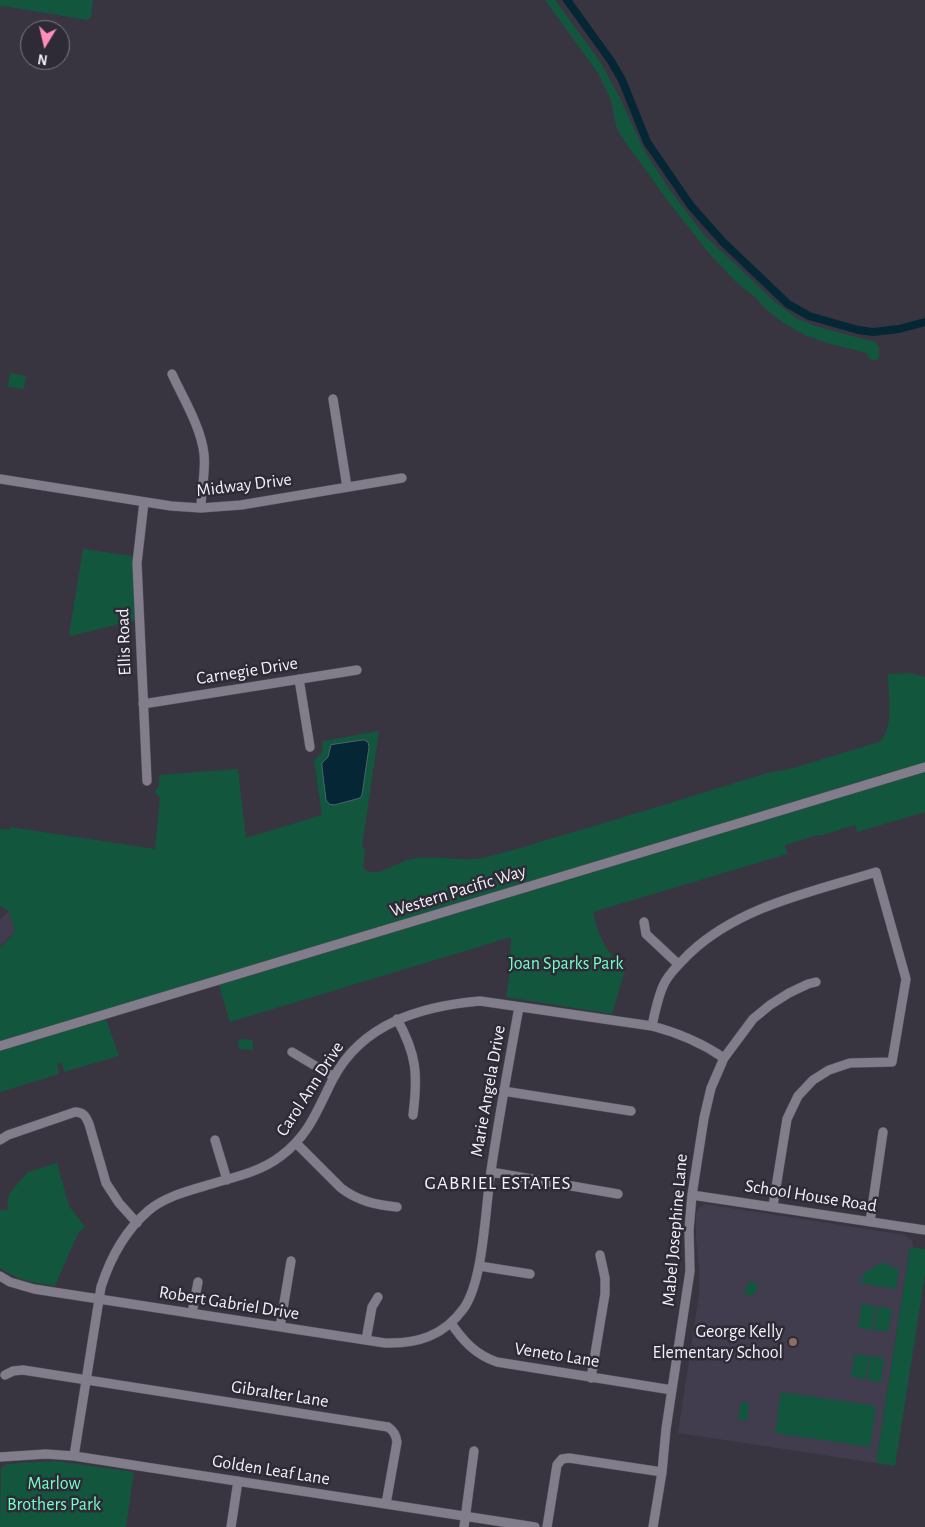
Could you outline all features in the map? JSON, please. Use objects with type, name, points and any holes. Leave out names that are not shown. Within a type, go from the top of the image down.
[{"type":"street","points":[[172,374],[197,428],[202,444],[204,467],[201,508]]},
{"type":"street","points":[[333,399],[347,487]]},
{"type":"street","name":"Midway Drive","points":[[0,479],[144,502],[201,508],[227,506],[402,478]]},
{"type":"street","name":"Ellis Road","points":[[144,502],[137,563],[147,781]]},
{"type":"street","name":"Carnegie Drive","points":[[143,704],[357,670]]},
{"type":"street","points":[[300,679],[310,747]]},
{"type":"street","name":"Western Pacific Way","points":[[0,1046],[925,767]]},
{"type":"street","points":[[652,1026],[665,982],[678,964],[702,941],[736,920],[762,908],[876,872],[906,978],[892,1062],[850,1062],[829,1070],[813,1080],[798,1096],[787,1119],[773,1206]]},
{"type":"street","points":[[644,922],[646,934],[678,964]]},
{"type":"street","name":"Mabel Josephine Lane","points":[[653,1527],[690,1271],[689,1230],[692,1194],[711,1088],[724,1058],[752,1019],[789,993],[816,982]]},
{"type":"street","name":"Carol Ann Drive","points":[[74,1456],[101,1287],[110,1262],[122,1241],[149,1210],[171,1198],[261,1169],[279,1158],[296,1144],[313,1120],[342,1063],[362,1042],[381,1028],[397,1019],[430,1008],[454,1003],[480,1001],[652,1026],[689,1038],[724,1058]]},
{"type":"street","name":"Marie Angela Drive","points":[[451,1323],[472,1293],[479,1266],[490,1172],[519,1007]]},
{"type":"street","points":[[397,1019],[407,1037],[416,1066],[412,1115]]},
{"type":"street","points":[[292,1052],[334,1077]]},
{"type":"street","points":[[503,1091],[631,1111]]},
{"type":"street","points":[[0,1140],[8,1135],[75,1112],[85,1115],[106,1183],[137,1223]]},
{"type":"street","points":[[870,1222],[883,1132]]},
{"type":"street","points":[[215,1140],[227,1180]]},
{"type":"street","points":[[296,1144],[340,1188],[349,1194],[364,1201],[397,1207]]},
{"type":"street","points":[[490,1172],[618,1194]]},
{"type":"street","name":"School House Road","points":[[692,1194],[925,1230]]},
{"type":"street","points":[[591,1378],[605,1294],[606,1278],[600,1255]]},
{"type":"street","points":[[280,1327],[291,1262]]},
{"type":"street","points":[[479,1266],[530,1274]]},
{"type":"street","name":"Robert Gabriel Drive","points":[[0,1276],[10,1282],[34,1289],[366,1340],[405,1344],[430,1336],[451,1323]]},
{"type":"street","points":[[192,1313],[198,1282]]},
{"type":"street","points":[[366,1340],[372,1307],[378,1297]]},
{"type":"street","name":"Veneto Lane","points":[[451,1323],[477,1353],[489,1359],[550,1372],[672,1390]]},
{"type":"street","points":[[5,1375],[13,1371],[23,1370],[86,1380]]},
{"type":"street","name":"Gibralter Lane","points":[[86,1380],[388,1427],[396,1436],[396,1442],[386,1504]]},
{"type":"street","points":[[464,1527],[474,1451]]},
{"type":"street","name":"Golden Leaf Lane","points":[[0,1457],[46,1454],[74,1456],[536,1527]]},
{"type":"street","points":[[547,1527],[557,1465],[562,1459],[570,1458],[662,1472]]},
{"type":"street","points":[[231,1527],[238,1481]]},
{"type":"shaded area","points":[[9,911],[15,932],[0,946],[0,920]]},
{"type":"shaded area","name":"George Kelly Elementary School","points":[[705,1204],[905,1235],[912,1240],[913,1248],[910,1247],[876,1463],[678,1433],[699,1295],[696,1213]]},
{"type":"green space","points":[[0,0],[93,0],[91,17],[88,20],[4,6],[0,7]]},
{"type":"green space","points":[[545,0],[555,0],[601,63],[620,98],[645,152],[670,190],[704,235],[775,302],[796,318],[815,326],[875,342],[879,347],[879,357],[876,361],[870,359],[866,353],[805,335],[782,322],[736,282],[708,252],[623,139],[616,126],[611,100],[598,73]]},
{"type":"green space","points":[[10,373],[26,376],[24,389],[8,387]]},
{"type":"green space","points":[[83,549],[132,556],[135,620],[69,635]]},
{"type":"green space","points":[[911,673],[925,677],[925,764],[0,1044],[0,948],[15,932],[9,911],[0,906],[0,829],[10,830],[10,827],[155,849],[160,797],[154,792],[159,786],[159,775],[238,769],[246,838],[322,815],[314,760],[322,753],[323,741],[379,731],[362,846],[365,850],[363,868],[373,872],[380,871],[406,860],[431,857],[477,859],[515,850],[767,773],[790,769],[879,742],[884,736],[889,720],[888,674]]},
{"type":"green space","name":"Joan Sparks Park","points":[[925,772],[925,812],[857,832],[855,825],[818,835],[785,845],[787,854],[593,912],[604,944],[625,970],[612,1014],[506,997],[511,937],[230,1022],[219,985]]},
{"type":"green space","points":[[106,1019],[119,1056],[64,1072],[62,1063],[57,1064],[59,1074],[0,1092],[0,1051]]},
{"type":"green space","points":[[246,1039],[253,1041],[253,1050],[239,1049],[238,1040]]},
{"type":"green space","points":[[57,1163],[69,1206],[85,1227],[78,1233],[55,1286],[20,1278],[0,1268],[0,1210],[7,1210],[9,1194],[28,1172]]},
{"type":"green space","points":[[910,1247],[925,1249],[925,1274],[895,1466],[876,1463]]},
{"type":"green space","points":[[884,1262],[894,1268],[899,1267],[896,1289],[861,1283],[865,1272]]},
{"type":"green space","points":[[749,1281],[758,1284],[755,1294],[751,1296],[744,1294]]},
{"type":"green space","points":[[862,1304],[876,1306],[872,1330],[858,1328]]},
{"type":"green space","points":[[878,1306],[892,1309],[888,1332],[874,1330]]},
{"type":"green space","points":[[855,1354],[869,1356],[865,1379],[851,1377]]},
{"type":"green space","points":[[870,1356],[884,1358],[881,1382],[867,1380]]},
{"type":"green space","points":[[781,1392],[876,1406],[870,1447],[775,1433]]},
{"type":"green space","points":[[741,1402],[749,1403],[747,1421],[738,1420]]},
{"type":"green space","name":"Marlow Brothers Park","points":[[56,1461],[134,1472],[126,1527],[0,1527],[1,1468],[7,1464]]},
{"type":"water","points":[[364,740],[368,742],[369,747],[362,795],[360,798],[334,805],[329,804],[326,800],[322,763],[328,757],[331,745]]},
{"type":"waterway","points":[[567,0],[611,61],[622,80],[647,142],[691,206],[723,242],[788,304],[809,316],[858,330],[873,332],[899,329],[925,322]]},
{"type":"place","name":"George Kelly Elementary School","points":[[793,1342]]},
{"type":"district","name":"GABRIEL ESTATES","points":[[498,1183]]}]
